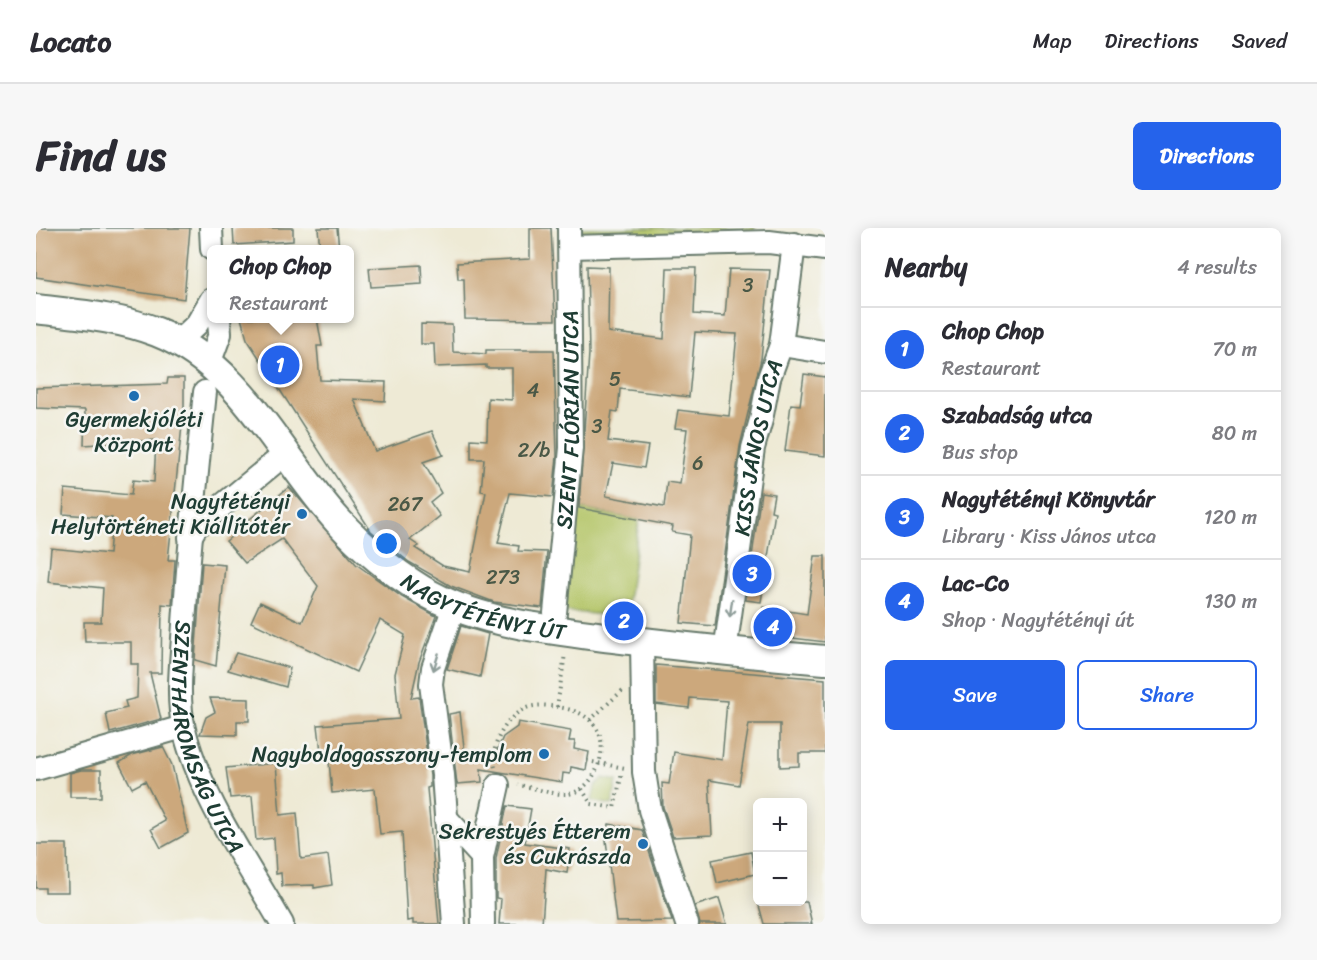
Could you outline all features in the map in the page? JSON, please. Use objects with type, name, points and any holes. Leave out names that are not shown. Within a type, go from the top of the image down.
[{"type":"main road","name":"NAGYTÉTÉNYI ÚT","points":[[36,309],[136,325],[177,342],[209,364],[241,396],[337,520],[360,544],[392,571],[454,606],[516,623],[642,642],[725,652],[825,660]]},
{"type":"street","points":[[212,228],[212,245]]},
{"type":"street","points":[[569,237],[769,242],[825,249]]},
{"type":"street","name":"SZENT FLÓRIÁN UTCA","points":[[555,613],[571,448],[569,237]]},
{"type":"street","name":"KISS JÁNOS UTCA","points":[[725,652],[753,448],[769,378],[781,345],[794,244]]},
{"type":"street","points":[[177,342],[197,324],[207,307]]},
{"type":"street","points":[[209,364],[220,334],[219,323]]},
{"type":"street","points":[[781,345],[825,352]]},
{"type":"street","name":"SZENTHÁROMSÁG UTCA","points":[[205,392],[190,537],[180,688],[183,727],[192,757],[208,792],[282,924]]},
{"type":"street","points":[[190,537],[196,527],[285,454]]},
{"type":"street","points":[[454,606],[433,668],[431,684],[446,818],[454,924]]},
{"type":"street","points":[[642,642],[644,772],[650,810],[687,924]]},
{"type":"street","points":[[36,769],[183,727]]},
{"type":"street","points":[[483,924],[482,857],[497,780]]},
{"type":"street","points":[[446,818],[482,857]]},
{"type":"path","points":[[556,707],[565,654]]},
{"type":"path","points":[[590,720],[617,695]]},
{"type":"path","points":[[538,705],[556,707],[579,712],[598,730],[602,741],[594,776],[582,789],[568,794],[497,780],[494,749],[500,733],[511,719],[522,708],[538,705]]},
{"type":"path","points":[[582,789],[591,804],[614,808],[621,768],[587,761]]},
{"type":"green space","points":[[579,228],[755,228],[752,239],[580,237]]},
{"type":"green space","points":[[571,507],[639,520],[626,617],[563,611]]},
{"type":"green space","points":[[603,778],[617,781],[612,805],[592,801],[595,786]]},
{"type":"building","points":[[36,228],[190,228],[184,299],[36,277]]},
{"type":"building","points":[[233,228],[293,228],[293,241],[234,245]]},
{"type":"building","points":[[318,228],[337,228],[339,245],[320,245]]},
{"type":"building","points":[[530,228],[551,228],[555,320],[465,319],[464,279],[458,279],[457,263],[530,259]]},
{"type":"building","points":[[421,265],[422,284],[371,287],[369,268]]},
{"type":"building","points":[[587,266],[609,267],[608,332],[664,339],[667,268],[696,268],[694,314],[725,316],[729,269],[770,270],[761,359],[740,446],[715,626],[681,623],[690,535],[672,532],[673,526],[579,508],[589,353]],"holes":[[[695,332],[737,334],[729,416],[678,410],[675,428],[687,429],[680,484],[667,482],[664,507],[606,496],[613,463],[644,468],[648,446],[608,441],[612,411],[618,412],[620,389],[689,397]]]},
{"type":"building","points":[[242,323],[318,323],[322,346],[317,346],[320,380],[386,382],[385,401],[354,399],[375,451],[432,431],[443,455],[423,462],[441,493],[430,502],[440,516],[410,540],[419,546],[415,548],[443,566],[470,572],[486,492],[481,491],[484,459],[471,459],[471,439],[487,440],[488,398],[512,400],[512,368],[486,368],[486,365],[435,367],[434,344],[421,344],[421,324],[452,325],[453,352],[486,354],[486,350],[554,350],[557,456],[553,497],[510,493],[498,543],[519,546],[518,551],[547,552],[542,608],[494,602],[451,586],[409,562],[371,531],[247,339]]},
{"type":"building","points":[[804,374],[825,377],[825,456],[785,451],[791,404],[800,405]]},
{"type":"building","points":[[168,378],[184,378],[184,406],[168,560],[175,560],[172,605],[162,604],[161,673],[150,673],[161,719],[110,733],[106,713],[127,708],[125,701],[137,698],[138,664],[131,664],[131,642],[85,642],[84,622],[101,622],[103,588],[48,582],[51,548],[109,554],[112,518],[63,514],[65,489],[131,495],[133,480],[154,482],[156,440],[84,445],[85,410],[36,408],[36,388],[167,384]]},
{"type":"building","points":[[289,487],[356,564],[402,597],[436,616],[419,662],[411,698],[419,697],[430,776],[430,787],[427,788],[439,924],[413,924],[413,920],[407,921],[402,832],[380,834],[375,789],[332,793],[328,751],[321,752],[318,725],[399,719],[395,674],[405,635],[380,620],[356,672],[251,622],[260,602],[302,622],[318,586],[282,539],[245,563],[226,541]]},
{"type":"building","points":[[761,492],[774,494],[771,511],[775,512],[761,602],[746,600]]},
{"type":"building","points":[[815,556],[825,556],[825,642],[759,634],[763,607],[807,614]]},
{"type":"building","points":[[202,563],[225,565],[216,666],[195,660]]},
{"type":"building","points":[[461,626],[488,634],[480,677],[447,669]]},
{"type":"building","points":[[236,653],[290,668],[286,687],[228,670]]},
{"type":"building","points":[[656,665],[825,679],[825,753],[799,753],[799,766],[780,767],[780,724],[749,724],[739,785],[709,780],[712,835],[673,837],[663,807],[662,783],[669,784],[674,752],[722,760],[727,701],[690,698],[689,708],[656,704]]},
{"type":"building","points":[[210,698],[249,699],[249,721],[237,721],[237,735],[200,734],[206,717],[215,712]]},
{"type":"building","name":"Nagyboldogasszony-templom","points":[[460,712],[465,756],[496,753],[503,737],[517,727],[518,722],[571,731],[569,741],[575,741],[574,749],[589,752],[586,770],[571,767],[570,774],[563,773],[562,782],[481,769],[482,782],[457,784],[449,714]]},
{"type":"building","points":[[163,747],[172,765],[188,833],[161,848],[151,829],[165,821],[145,781],[132,788],[119,763],[132,755]]},
{"type":"building","points":[[276,763],[280,815],[297,813],[301,859],[328,855],[332,885],[314,888],[314,885],[282,886],[281,873],[276,874],[274,838],[256,840],[252,796],[230,798],[226,768]]},
{"type":"building","points":[[81,770],[101,770],[101,797],[70,797],[70,773]]},
{"type":"building","points":[[507,806],[531,809],[525,843],[570,849],[567,873],[546,869],[542,924],[499,924],[501,899],[496,898],[496,858]]},
{"type":"building","points":[[609,824],[642,830],[672,921],[616,922],[606,840]]},
{"type":"building","points":[[36,844],[67,844],[68,892],[45,892],[45,888],[36,888]]},
{"type":"building","points":[[751,852],[753,874],[717,883],[712,860]]},
{"type":"building","points":[[719,898],[727,924],[700,924],[695,906]]},
{"type":"building","points":[[807,902],[812,924],[764,924],[759,906],[807,906]]},
{"type":"place","name":"Chop Chop","points":[[280,365]]},
{"type":"place","name":"Gyermekjóléti Központ","points":[[134,396]]},
{"type":"place","name":"Nagytétényi Helytörténeti Kiállítótér","points":[[302,514]]},
{"type":"place","name":"Nagytétényi Könyvtár","points":[[752,574]]},
{"type":"place","name":"Szabadság utca","points":[[624,621]]},
{"type":"place","name":"Lac-Co","points":[[773,627]]},
{"type":"place","name":"Nagyboldogasszony-templom","points":[[544,754]]},
{"type":"place","name":"Sekrestyés Étterem és Cukrászda","points":[[643,844]]}]
